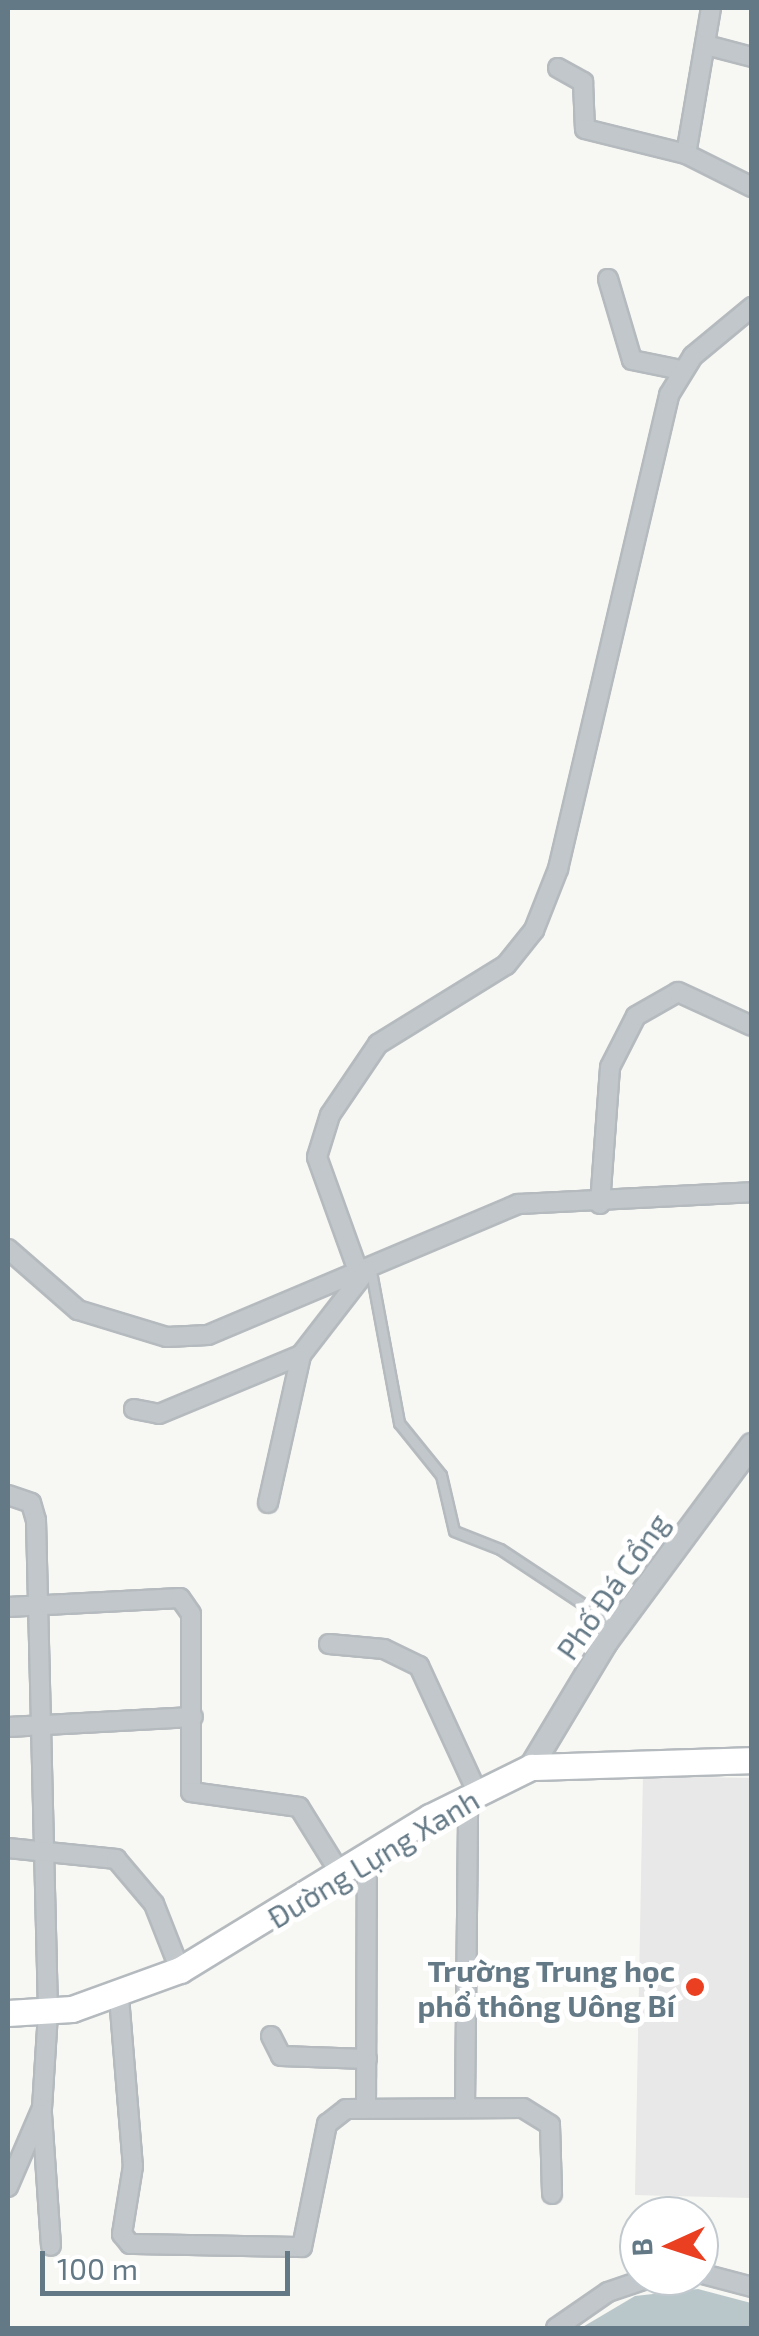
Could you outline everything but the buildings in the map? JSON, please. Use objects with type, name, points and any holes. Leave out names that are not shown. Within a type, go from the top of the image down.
[{"type":"main road","name":"Đường Lựng Xanh","points":[[8,2013],[48,2013],[119,1997],[180,1970],[367,1855],[531,1767],[752,1760]]},
{"type":"street","points":[[686,154],[711,8]]},
{"type":"street","points":[[706,45],[752,57]]},
{"type":"street","points":[[558,68],[583,82],[585,128],[686,154],[752,187]]},
{"type":"street","points":[[608,279],[632,360],[681,370]]},
{"type":"street","points":[[364,1269],[319,1144],[378,1044],[506,965],[548,901],[681,370],[752,308]]},
{"type":"street","points":[[600,1204],[610,1067],[636,1016],[678,992],[752,1026]]},
{"type":"street","points":[[8,1249],[78,1310],[167,1337],[242,1326],[518,1204],[600,1204],[752,1192]]},
{"type":"street","points":[[268,1503],[301,1355],[364,1269]]},
{"type":"street","points":[[134,1409],[159,1414],[301,1355]]},
{"type":"street","name":"Phố Đá Cổng","points":[[531,1767],[617,1626],[752,1445]]},
{"type":"street","points":[[8,1495],[31,1504],[36,1520],[39,1847],[48,2013],[42,2108],[51,2246]]},
{"type":"street","points":[[8,1607],[180,1598],[191,1614],[192,1792],[298,1807],[340,1873]]},
{"type":"street","points":[[329,1644],[384,1649],[419,1666],[473,1796],[465,2106]]},
{"type":"street","points":[[8,1727],[193,1717]]},
{"type":"street","points":[[8,1848],[39,1847],[116,1859],[154,1904],[180,1970]]},
{"type":"street","points":[[366,2107],[367,1855]]},
{"type":"street","points":[[119,1997],[133,2166],[122,2234],[130,2244],[302,2246],[330,2117],[366,2107],[523,2108],[545,2118],[552,2194]]},
{"type":"street","points":[[272,2036],[281,2056],[366,2060]]},
{"type":"street","points":[[8,2187],[42,2108]]},
{"type":"street","points":[[719,2278],[752,2286]]},
{"type":"street","points":[[556,2328],[619,2288]]},
{"type":"lane","points":[[364,1269],[399,1423],[441,1475],[454,1531],[500,1549],[617,1626]]},
{"type":"shaded area","name":"Trường Trung học phổ thông Uông Bí","points":[[643,1776],[751,1778],[751,2198],[635,2195]]},
{"type":"shaded area","points":[[719,2295],[751,2303],[751,2328],[581,2328],[635,2296]]},
{"type":"place","name":"Trường Trung học phổ thông Uông Bí","points":[[695,1987]]}]
